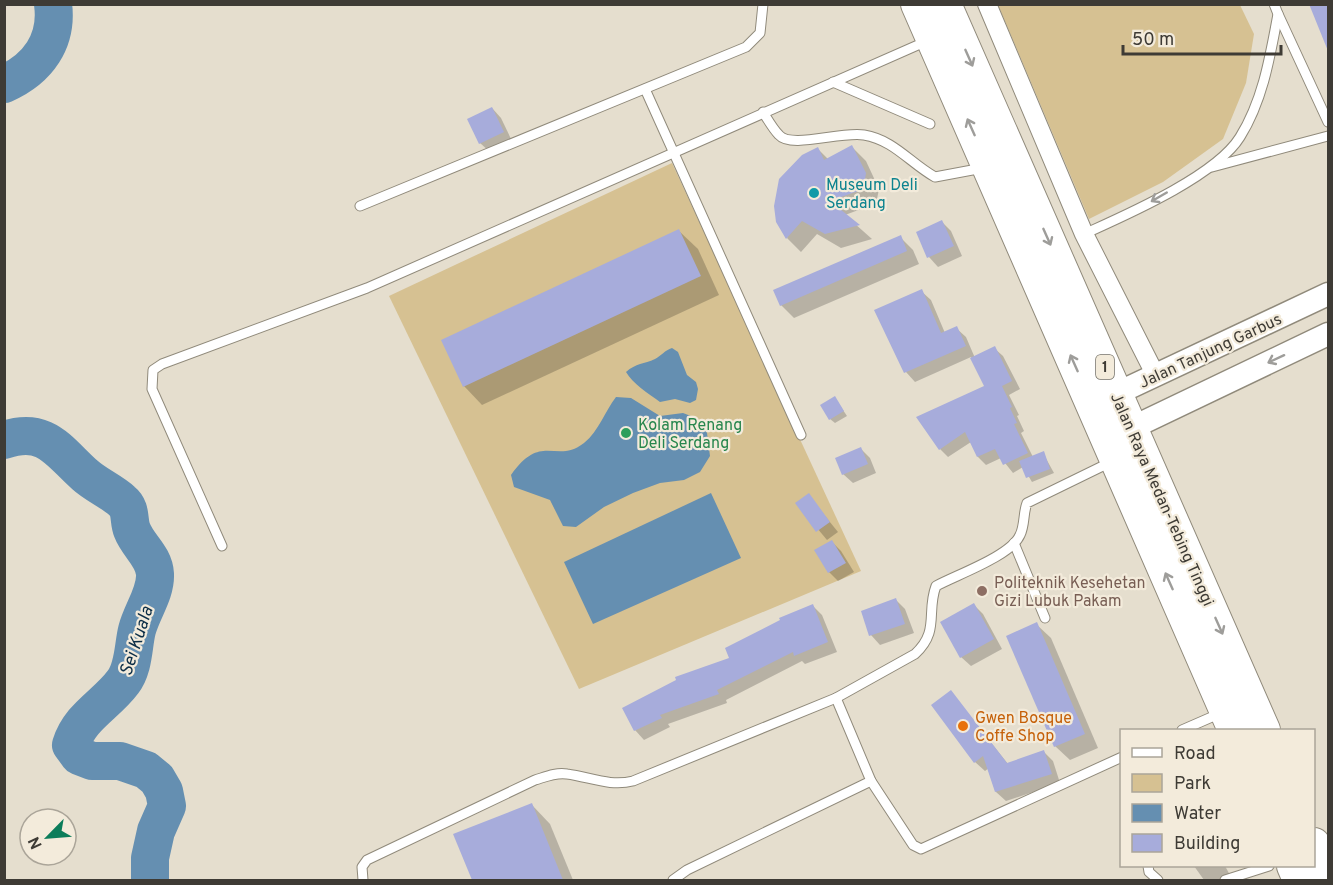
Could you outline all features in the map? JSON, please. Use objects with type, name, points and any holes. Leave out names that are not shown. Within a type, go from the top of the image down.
[{"type":"highway","name":"Jalan Raya Medan-Tebing Tinggi","points":[[917,4],[988,167],[1105,399]]},
{"type":"highway","name":"Jalan Raya Medan-Tebing Tinggi","points":[[945,4],[1105,399],[1118,442],[1230,721]]},
{"type":"highway","name":"Jalan Raya Medan-Tebing Tinggi","points":[[1118,442],[1263,729]]},
{"type":"highway","points":[[1315,846],[1329,878]]},
{"type":"street","points":[[987,4],[1084,234],[1156,376]]},
{"type":"street","name":"Jalan Tanjung Garbus","points":[[1105,399],[1329,294]]},
{"type":"street","points":[[1118,442],[1329,333]]},
{"type":"lane","points":[[360,206],[746,47],[760,33],[763,4]]},
{"type":"lane","points":[[1274,4],[1329,122]]},
{"type":"lane","points":[[1210,168],[1239,139],[1264,85],[1278,14]]},
{"type":"lane","points":[[222,546],[152,389],[153,370],[162,364],[367,288],[932,39]]},
{"type":"lane","points":[[834,82],[930,124]]},
{"type":"lane","points":[[645,89],[675,151],[801,435]]},
{"type":"lane","points":[[763,112],[780,137],[794,143],[837,134],[864,135],[892,144],[935,177],[988,167]]},
{"type":"lane","points":[[1084,234],[1141,207],[1210,168],[1329,136]]},
{"type":"lane","points":[[363,880],[362,867],[367,860],[535,780],[551,774],[568,774],[621,784],[836,698],[915,654],[924,646],[930,633],[933,594],[936,586],[996,556],[1014,543],[1020,536],[1027,503],[1118,442]]},
{"type":"lane","points":[[1014,543],[1045,618]]},
{"type":"lane","points":[[836,698],[871,781],[913,845],[921,849],[1120,759]]},
{"type":"lane","points":[[1187,729],[1230,721]]},
{"type":"lane","points":[[673,880],[687,870],[871,781]]},
{"type":"lane","points":[[1148,867],[1149,872],[1158,880]]},
{"type":"lane","points":[[1225,880],[1266,867]]},
{"type":"green space","points":[[998,5],[1240,5],[1254,34],[1246,83],[1223,139],[1163,182],[1089,219]]},
{"type":"green space","name":"Kolam Renang Deli Serdang","points":[[672,163],[861,571],[579,689],[389,296]]},
{"type":"water","points":[[672,348],[678,352],[687,375],[696,382],[698,389],[696,400],[690,403],[675,399],[660,402],[636,384],[626,372],[637,365],[655,359]]},
{"type":"water","points":[[616,397],[631,398],[660,416],[683,413],[696,418],[707,433],[710,456],[700,472],[684,480],[660,483],[633,493],[604,507],[576,527],[563,526],[550,500],[514,487],[511,475],[522,462],[540,451],[565,451],[584,443],[594,433]]},
{"type":"water","points":[[711,493],[741,558],[593,624],[564,562]]},
{"type":"building","points":[[1309,4],[1328,4],[1328,51]]},
{"type":"building","points":[[492,107],[504,132],[479,144],[467,119]]},
{"type":"building","name":"Museum Deli Serdang","points":[[852,145],[866,173],[864,185],[858,191],[830,201],[860,225],[825,234],[802,221],[786,239],[776,222],[774,206],[779,179],[802,155],[818,147],[824,160]]},
{"type":"building","points":[[942,220],[954,246],[927,258],[916,232]]},
{"type":"building","points":[[679,229],[701,276],[463,387],[441,340]]},
{"type":"building","points":[[901,235],[907,251],[780,306],[773,290]]},
{"type":"building","points":[[922,289],[941,333],[957,326],[966,346],[904,373],[874,310]]},
{"type":"building","points":[[995,346],[1012,381],[1002,386],[1012,407],[1010,408],[1017,423],[1014,424],[1028,453],[1003,465],[995,449],[977,457],[965,432],[939,450],[916,417],[984,386],[970,358]]},
{"type":"building","points":[[835,396],[844,411],[829,420],[820,405]]},
{"type":"building","points":[[861,447],[868,464],[842,475],[835,458]]},
{"type":"building","points":[[1044,451],[1050,469],[1026,478],[1019,461]]},
{"type":"building","points":[[809,493],[830,522],[816,532],[795,503]]},
{"type":"building","points":[[832,540],[846,563],[828,573],[814,550]]},
{"type":"building","points":[[896,598],[905,624],[869,636],[861,611]]},
{"type":"building","points":[[974,603],[994,639],[960,658],[940,622]]},
{"type":"building","points":[[813,604],[828,642],[794,656],[793,652],[717,690],[719,694],[660,715],[662,718],[634,731],[622,708],[676,680],[675,677],[729,658],[725,648],[780,620],[779,618]]},
{"type":"building","points":[[1037,622],[1085,734],[1054,747],[1006,636]]},
{"type":"building","points":[[951,690],[1007,763],[1044,750],[1052,774],[995,792],[983,756],[974,763],[931,705]]},
{"type":"building","points":[[532,803],[563,880],[472,880],[453,834]]},
{"type":"waterway","name":"Sei Kuala","points":[[4,84],[27,70],[43,52],[52,30],[53,4]]},
{"type":"waterway","name":"Sei Kuala","points":[[4,440],[18,436],[31,436],[50,443],[89,479],[122,501],[127,508],[135,536],[149,556],[154,568],[155,581],[139,623],[127,676],[87,718],[71,745],[79,756],[92,761],[120,761],[146,770],[157,779],[164,791],[167,806],[156,831],[150,858],[150,880]]},
{"type":"place","name":"Museum Deli Serdang","points":[[814,193]]},
{"type":"place","name":"Kolam Renang Deli Serdang","points":[[626,433]]},
{"type":"place","name":"Politeknik Kesehetan Gizi Lubuk Pakam","points":[[982,591]]},
{"type":"place","name":"Gwen Bosque Coffe Shop","points":[[963,726]]}]
